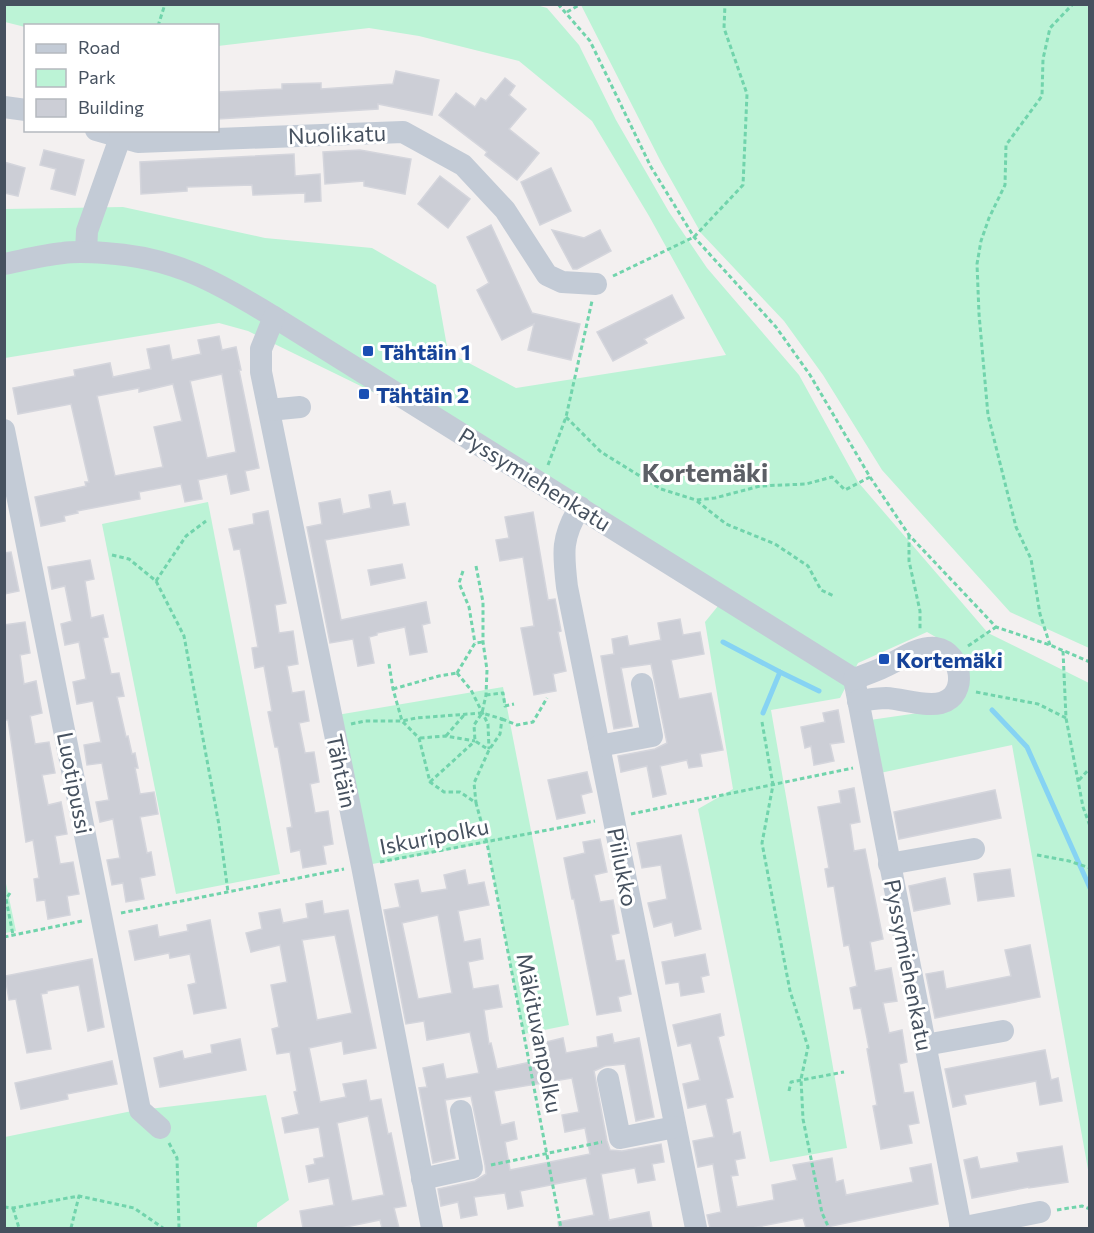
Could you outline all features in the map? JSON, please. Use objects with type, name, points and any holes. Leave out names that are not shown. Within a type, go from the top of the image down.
[{"type":"street","points":[[4,107],[24,110]]},
{"type":"street","name":"Nuolikatu","points":[[102,132],[138,142],[403,132],[463,165],[505,210],[547,275],[562,282],[596,284]]},
{"type":"street","points":[[86,252],[87,231],[120,138]]},
{"type":"street","name":"Pyssymiehenkatu","points":[[4,264],[64,253],[86,252],[132,255],[195,272],[232,291],[854,679],[960,1228]]},
{"type":"street","name":"Tähtäin","points":[[274,317],[260,360],[432,1228]]},
{"type":"street","points":[[269,410],[300,407]]},
{"type":"street","name":"Luotipussi","points":[[4,430],[140,1110],[160,1128]]},
{"type":"street","name":"Piilukko","points":[[580,507],[569,524],[564,560],[567,587],[696,1228]]},
{"type":"street","points":[[854,679],[883,668],[920,649],[943,650],[953,660],[959,671],[958,689],[952,698],[940,703],[883,698],[858,701]]},
{"type":"street","points":[[599,746],[652,736],[642,684]]},
{"type":"street","points":[[889,864],[974,849]]},
{"type":"street","points":[[925,1045],[1003,1031]]},
{"type":"street","points":[[608,1079],[620,1138],[675,1127]]},
{"type":"street","points":[[422,1179],[472,1168],[461,1111]]},
{"type":"street","points":[[960,1228],[1041,1212]]},
{"type":"path","points":[[159,24],[165,4]]},
{"type":"path","points":[[558,4],[590,41],[651,167],[694,237],[776,327],[810,375],[870,477],[909,535],[996,627],[1050,645],[1089,662]]},
{"type":"path","points":[[566,13],[581,4]]},
{"type":"path","points":[[542,483],[566,417],[596,284],[694,237],[743,185],[747,94],[724,28],[725,4]]},
{"type":"path","points":[[1050,645],[1040,614],[1031,559],[1016,527],[988,415],[977,264],[981,241],[989,218],[1005,185],[1006,145],[1042,96],[1043,59],[1050,28],[1073,4]]},
{"type":"path","points":[[566,417],[602,452],[661,489],[696,500],[726,524],[775,544],[808,566],[821,590],[834,596]]},
{"type":"path","points":[[696,500],[715,498],[760,486],[806,483],[832,477],[845,490],[870,477]]},
{"type":"path","points":[[156,581],[186,536],[206,521]]},
{"type":"path","points":[[909,535],[909,561],[920,611],[920,649]]},
{"type":"path","points":[[112,555],[129,559],[156,581],[184,636],[219,825],[228,892]]},
{"type":"path","points":[[430,782],[474,741],[474,725],[482,713],[486,695],[487,670],[483,642],[483,602],[477,566]]},
{"type":"path","points":[[457,673],[475,642],[468,607],[459,583],[463,571]]},
{"type":"path","points":[[953,660],[963,649],[996,627]]},
{"type":"path","points":[[475,642],[483,642]]},
{"type":"path","points":[[1063,651],[1066,718],[1083,807],[1089,826]]},
{"type":"path","points":[[389,664],[402,721],[419,738],[430,782],[444,792],[460,792],[476,803]]},
{"type":"path","points":[[393,689],[457,673]]},
{"type":"path","points":[[457,673],[471,690],[488,724],[489,750]]},
{"type":"path","points":[[958,689],[1038,704],[1066,718]]},
{"type":"path","points":[[486,695],[502,693],[506,706],[514,704]]},
{"type":"path","points":[[344,726],[365,722],[402,721],[482,713],[517,725],[534,722],[547,698]]},
{"type":"path","points":[[446,736],[464,715]]},
{"type":"path","name":"Mäkituvanpolku","points":[[502,720],[500,735],[489,750],[474,783],[476,803],[487,843],[561,1228]]},
{"type":"path","points":[[762,722],[773,785],[762,843],[790,991],[808,1047],[801,1079],[803,1119],[822,1213],[829,1228]]},
{"type":"path","points":[[419,738],[446,736],[474,741],[489,750]]},
{"type":"path","name":"Iskuripolku","points":[[4,937],[613,818],[870,765]]},
{"type":"path","points":[[1079,780],[1089,768]]},
{"type":"path","points":[[1083,807],[1089,809]]},
{"type":"path","points":[[1037,855],[1069,861],[1089,868]]},
{"type":"path","points":[[10,893],[6,899],[13,935]]},
{"type":"path","points":[[789,1091],[791,1082],[844,1072]]},
{"type":"path","points":[[160,1128],[177,1158],[179,1228]]},
{"type":"path","points":[[472,1168],[620,1138]]},
{"type":"path","points":[[71,1228],[79,1196]]},
{"type":"path","points":[[4,1207],[13,1208],[79,1196],[134,1208],[163,1228]]},
{"type":"path","points":[[1041,1212],[1082,1206],[1089,1209]]},
{"type":"path","points":[[13,1208],[19,1228]]},
{"type":"green space","points":[[5,4],[533,4],[547,8],[579,45],[616,120],[669,212],[707,268],[799,375],[858,482],[988,633],[1089,683],[1089,1175],[1012,745],[880,773],[870,720],[939,710],[954,704],[948,644],[927,632],[858,663],[840,698],[771,710],[847,1148],[770,1162],[698,809],[733,789],[705,622],[731,590],[531,469],[248,331],[219,323],[5,358],[5,209],[123,207],[265,238],[372,248],[436,285],[448,352],[516,388],[726,355],[649,216],[592,121],[519,61],[419,36],[369,28],[219,46],[219,24],[24,24],[24,27],[5,22]]},
{"type":"green space","points":[[581,5],[1089,5],[1089,648],[1010,612],[882,470],[823,375],[784,321],[701,233],[661,162]]},
{"type":"green space","points":[[208,502],[280,874],[176,894],[102,524]]},
{"type":"green space","points":[[503,687],[569,1025],[524,1034],[487,843],[367,865],[331,716]]},
{"type":"green space","points":[[5,879],[16,931],[4,933]]},
{"type":"green space","points":[[266,1095],[289,1200],[257,1223],[257,1228],[5,1228],[5,1137],[132,1111]]},
{"type":"building","points":[[396,71],[439,80],[432,115],[378,104],[378,109],[219,119],[219,92],[282,89],[282,84],[321,83],[321,89],[393,84]]},
{"type":"building","points":[[505,78],[515,86],[509,95],[526,109],[509,129],[539,153],[517,180],[485,155],[487,152],[439,115],[456,93],[475,107],[481,98],[486,101]]},
{"type":"building","points":[[44,150],[84,160],[75,195],[51,189],[56,169],[40,165]]},
{"type":"building","points":[[360,150],[411,159],[405,194],[364,186],[364,181],[325,184],[323,152]]},
{"type":"building","points":[[294,154],[295,176],[320,174],[321,201],[305,202],[305,193],[253,195],[252,185],[187,187],[187,191],[141,194],[140,162]]},
{"type":"building","points":[[4,162],[25,168],[18,196],[4,193]]},
{"type":"building","points":[[551,168],[571,211],[540,225],[521,182]]},
{"type":"building","points":[[440,176],[470,199],[448,228],[418,204]]},
{"type":"building","points":[[491,225],[532,313],[580,324],[571,360],[528,350],[534,324],[502,340],[477,290],[489,283],[467,237]]},
{"type":"building","points":[[552,230],[584,238],[600,230],[611,251],[573,269]]},
{"type":"building","points":[[672,295],[684,318],[644,339],[647,343],[613,361],[597,332]]},
{"type":"building","points":[[219,336],[222,350],[236,347],[259,468],[245,471],[249,490],[231,494],[227,474],[198,480],[202,499],[185,502],[181,484],[139,492],[140,499],[77,511],[78,513],[64,516],[65,521],[41,526],[35,497],[86,486],[85,482],[89,482],[71,404],[18,414],[13,388],[75,376],[74,370],[110,363],[113,377],[151,369],[147,349],[169,345],[172,360],[201,354],[198,340]],"holes":[[[222,374],[236,452],[207,458],[190,381]],[[173,384],[182,421],[154,427],[163,467],[115,476],[97,396],[139,388],[139,392]]]},
{"type":"building","points":[[390,491],[393,505],[405,503],[409,525],[325,540],[341,620],[426,602],[430,623],[422,625],[427,652],[410,655],[405,627],[369,637],[374,663],[358,666],[353,639],[330,643],[307,527],[322,524],[319,503],[340,499],[343,514],[371,508],[369,495]]},
{"type":"building","points":[[268,511],[286,603],[275,605],[279,633],[293,631],[298,664],[287,666],[292,693],[304,691],[309,721],[299,723],[305,753],[314,752],[319,782],[310,784],[315,813],[328,811],[333,844],[323,846],[326,864],[303,868],[300,850],[291,852],[287,828],[292,827],[278,747],[275,747],[268,712],[272,711],[264,666],[255,668],[252,648],[258,647],[246,580],[240,549],[234,550],[229,529],[254,524],[253,514]]},
{"type":"building","points":[[533,512],[548,600],[555,599],[561,631],[558,632],[566,671],[553,674],[556,691],[534,695],[521,628],[534,626],[523,557],[500,561],[496,540],[509,538],[505,517]]},
{"type":"building","points":[[11,552],[19,591],[4,594],[4,553]]},
{"type":"building","points":[[90,560],[94,579],[85,581],[91,618],[103,615],[108,637],[103,638],[111,674],[119,673],[124,696],[117,697],[126,737],[128,736],[132,754],[135,753],[138,768],[135,768],[140,794],[154,792],[158,814],[140,817],[147,853],[151,852],[155,875],[140,878],[144,899],[126,902],[123,883],[112,885],[107,860],[120,858],[113,819],[100,822],[96,802],[109,800],[102,763],[87,765],[84,745],[101,742],[93,701],[77,704],[73,682],[86,679],[79,642],[65,645],[61,624],[72,621],[65,586],[52,589],[48,567]]},
{"type":"building","points":[[402,564],[405,578],[371,585],[368,570]]},
{"type":"building","points":[[680,619],[683,635],[700,632],[704,654],[671,660],[679,699],[711,693],[723,750],[700,754],[702,766],[689,768],[687,760],[660,766],[666,794],[653,797],[647,766],[621,772],[618,756],[655,749],[667,743],[651,664],[621,668],[632,726],[614,729],[601,656],[614,654],[612,639],[627,636],[629,646],[661,640],[658,623]]},
{"type":"building","points":[[25,622],[30,653],[20,655],[24,684],[36,681],[42,713],[30,716],[35,744],[49,742],[55,773],[42,775],[48,805],[61,802],[67,834],[55,836],[60,864],[73,862],[79,894],[67,896],[70,915],[48,919],[45,900],[37,901],[34,879],[39,878],[33,840],[26,842],[8,720],[4,720],[4,625]]},
{"type":"building","points":[[838,710],[844,742],[830,744],[834,761],[814,765],[811,746],[805,748],[801,727],[825,722],[823,713]]},
{"type":"building","points":[[587,772],[592,792],[581,795],[585,813],[557,819],[548,780]]},
{"type":"building","points":[[854,788],[860,822],[850,824],[854,851],[865,849],[883,939],[870,942],[875,971],[891,968],[897,1001],[883,1003],[889,1033],[902,1030],[907,1062],[899,1064],[904,1093],[913,1092],[919,1123],[908,1125],[912,1143],[881,1149],[873,1106],[877,1105],[867,1049],[869,1048],[861,1008],[854,1009],[850,988],[857,986],[849,945],[844,946],[834,886],[828,887],[825,869],[829,868],[818,807],[841,803],[839,791]]},
{"type":"building","points":[[995,790],[1001,818],[899,839],[894,812]]},
{"type":"building","points":[[681,835],[701,929],[675,936],[672,922],[654,927],[648,903],[667,899],[661,865],[642,868],[637,843]]},
{"type":"building","points":[[600,839],[607,872],[594,875],[600,902],[613,900],[619,933],[611,935],[616,961],[624,960],[631,994],[618,997],[621,1011],[597,1015],[564,858],[585,853],[583,842]]},
{"type":"building","points":[[1010,869],[1014,896],[978,901],[974,874]]},
{"type":"building","points":[[465,870],[468,885],[484,882],[489,905],[458,911],[464,942],[480,939],[483,959],[468,962],[473,989],[498,985],[502,1007],[484,1010],[489,1044],[491,1043],[497,1069],[550,1058],[546,1042],[563,1038],[566,1053],[598,1047],[597,1037],[612,1034],[614,1043],[639,1038],[654,1117],[636,1121],[625,1064],[605,1066],[594,1071],[607,1141],[610,1150],[622,1151],[661,1144],[664,1162],[652,1164],[655,1180],[638,1183],[635,1168],[601,1174],[609,1220],[649,1212],[652,1228],[559,1228],[558,1222],[594,1215],[586,1178],[520,1191],[523,1206],[508,1209],[505,1193],[474,1197],[477,1215],[461,1218],[458,1202],[441,1206],[438,1189],[475,1181],[486,1174],[485,1165],[471,1096],[445,1100],[455,1158],[433,1163],[419,1088],[427,1087],[423,1068],[443,1064],[446,1079],[479,1073],[470,1032],[427,1040],[424,1021],[406,1024],[384,910],[400,907],[395,884],[418,880],[421,893],[447,889],[444,875]],"holes":[[[438,915],[452,993],[418,999],[402,923]],[[572,1078],[579,1112],[562,1115],[565,1132],[585,1128],[590,1154],[510,1170],[505,1142],[517,1139],[514,1122],[501,1125],[494,1091]]]},
{"type":"building","points":[[945,878],[950,904],[914,911],[909,886]]},
{"type":"building","points":[[322,901],[324,914],[348,910],[376,1048],[344,1054],[342,1041],[309,1048],[320,1102],[346,1097],[343,1084],[366,1080],[370,1101],[381,1099],[388,1134],[391,1133],[406,1206],[394,1208],[399,1228],[382,1228],[380,1220],[341,1228],[303,1228],[300,1211],[334,1205],[329,1178],[309,1182],[306,1166],[315,1164],[314,1159],[324,1157],[319,1127],[285,1133],[282,1118],[299,1114],[290,1052],[277,1054],[272,1029],[279,1027],[271,985],[287,982],[280,945],[251,952],[246,933],[262,929],[259,913],[280,909],[283,923],[308,918],[306,904]],"holes":[[[335,935],[352,1013],[317,1020],[302,940]],[[368,1116],[384,1195],[352,1201],[337,1123]]]},
{"type":"building","points":[[210,920],[226,1008],[194,1014],[188,985],[196,983],[190,954],[170,958],[169,953],[135,960],[129,931],[157,925],[159,937],[188,931],[187,925]]},
{"type":"building","points":[[1030,945],[1040,997],[935,1018],[926,974],[943,971],[946,989],[1011,976],[1005,950]]},
{"type":"building","points":[[705,954],[709,975],[701,977],[704,992],[681,996],[679,982],[666,984],[662,962]]},
{"type":"building","points":[[92,959],[104,1027],[88,1031],[79,985],[47,991],[41,994],[51,1049],[27,1053],[16,999],[9,1000],[5,976]]},
{"type":"building","points":[[720,1014],[724,1035],[718,1037],[733,1097],[726,1099],[733,1134],[740,1132],[745,1158],[735,1160],[738,1175],[731,1176],[737,1207],[774,1200],[772,1185],[797,1180],[793,1165],[832,1158],[836,1182],[843,1180],[846,1195],[913,1182],[910,1168],[931,1164],[938,1204],[822,1228],[806,1228],[803,1218],[752,1228],[710,1228],[707,1215],[721,1212],[713,1164],[698,1167],[693,1141],[714,1137],[706,1104],[688,1108],[683,1084],[700,1080],[691,1043],[678,1046],[673,1025]]},
{"type":"building","points":[[240,1039],[246,1070],[160,1087],[154,1058],[182,1051],[184,1059],[212,1053],[211,1045]]},
{"type":"building","points":[[1045,1050],[1051,1080],[1058,1078],[1062,1101],[1040,1105],[1036,1081],[964,1095],[966,1104],[953,1107],[945,1069]]},
{"type":"building","points":[[112,1061],[117,1084],[67,1094],[68,1099],[21,1109],[15,1083]]},
{"type":"building","points":[[1062,1146],[1068,1182],[972,1198],[964,1160],[977,1157],[980,1169],[1019,1162],[1017,1153]]},
{"type":"waterway","points":[[723,642],[819,691]]},
{"type":"waterway","points":[[763,713],[780,672]]},
{"type":"waterway","points":[[992,710],[1027,747],[1090,888]]},
{"type":"place","name":"Tähtäin 1","points":[[368,351]]},
{"type":"place","name":"Tähtäin 2","points":[[364,394]]},
{"type":"place","name":"Kortemäki","points":[[884,659]]},
{"type":"district","name":"Kortemäki","points":[[705,471]]}]
